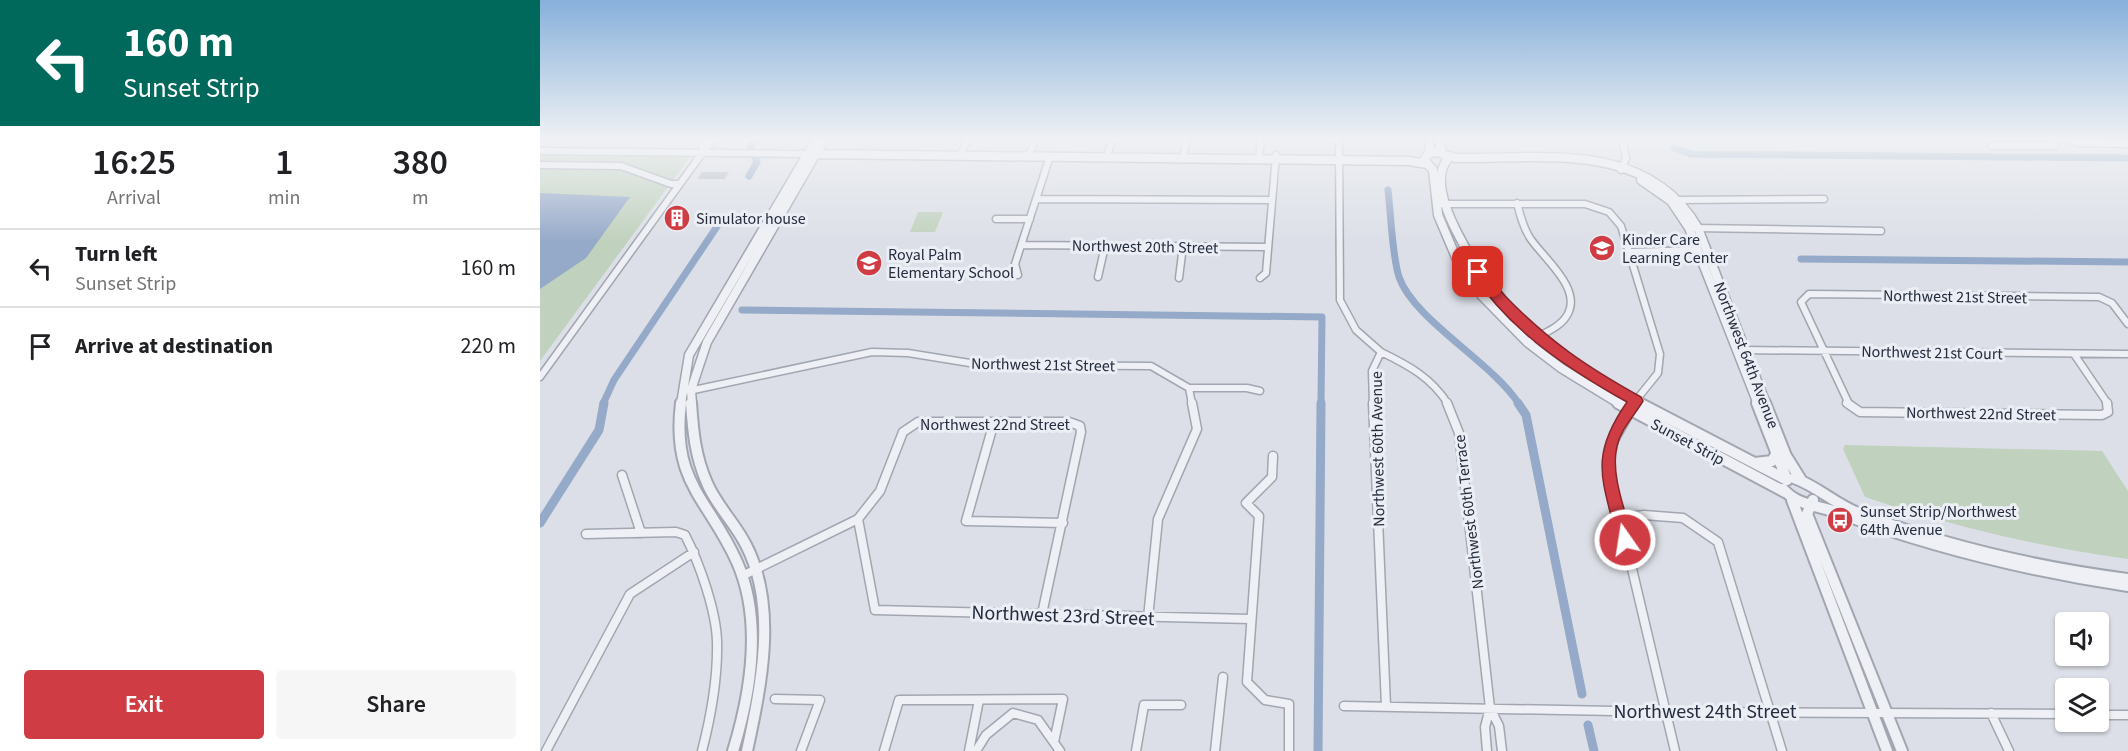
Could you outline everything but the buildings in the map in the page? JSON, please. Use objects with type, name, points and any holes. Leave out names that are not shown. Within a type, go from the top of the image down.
[{"type":"street","points":[[641,173],[671,184],[679,184]]},
{"type":"street","points":[[540,377],[687,173]]},
{"type":"street","points":[[733,751],[744,714],[751,652],[750,616],[742,576],[729,544],[694,491],[684,463],[679,425],[686,392],[707,342],[802,173]]},
{"type":"street","points":[[1018,276],[1015,264],[1044,173]]},
{"type":"street","points":[[1260,278],[1266,273],[1274,173]]},
{"type":"street","name":"Northwest 60th Avenue","points":[[1340,173],[1340,300],[1346,318],[1358,335],[1381,352],[1372,371],[1372,382],[1386,706]]},
{"type":"street","name":"Sunset Strip","points":[[1433,173],[1436,204],[1447,239],[1475,287],[1527,342],[1561,368],[1629,410],[1788,496]]},
{"type":"street","name":"Sunset Strip","points":[[1442,173],[1447,204],[1463,246],[1487,283],[1536,336],[1582,370],[1636,401],[1787,480]]},
{"type":"street","points":[[1630,173],[1676,200],[1824,200]]},
{"type":"street","points":[[1036,199],[1271,200]]},
{"type":"street","name":"Northwest 64th Avenue","points":[[1676,200],[1694,228],[1741,350],[1765,429],[1787,480]]},
{"type":"street","points":[[1517,203],[1529,237],[1562,277],[1571,305],[1571,310],[1564,319],[1527,342]]},
{"type":"street","points":[[1436,204],[1585,204],[1600,208],[1616,219],[1629,252],[1660,354],[1658,373],[1617,427],[1610,446],[1608,467],[1675,751]]},
{"type":"street","points":[[996,219],[1030,219]]},
{"type":"street","points":[[1694,228],[1881,231]]},
{"type":"street","name":"Northwest 64th Avenue","points":[[1694,228],[1698,250],[1786,456],[1801,480]]},
{"type":"street","name":"Northwest 20th Street","points":[[1021,245],[1268,248]]},
{"type":"street","points":[[1098,277],[1105,246]]},
{"type":"street","points":[[1179,278],[1183,246]]},
{"type":"street","points":[[1629,252],[1698,250]]},
{"type":"street","points":[[1475,287],[1487,283]]},
{"type":"street","name":"Northwest 21st Street","points":[[1822,350],[1800,302],[1809,294],[2107,299],[2128,324]]},
{"type":"street","name":"Northwest 21st Court","points":[[1741,350],[2128,354]]},
{"type":"street","name":"Northwest 22nd Street","points":[[1822,350],[1847,403],[1860,412],[2102,415],[2108,412],[2109,406],[2074,354]]},
{"type":"street","name":"Northwest 21st Street","points":[[686,392],[872,352],[908,353],[982,365],[1150,366],[1189,388],[1247,388],[1260,391]]},
{"type":"street","name":"Northwest 60th Terrace","points":[[1381,352],[1407,364],[1431,381],[1446,396],[1455,415],[1459,433],[1490,708],[1499,726],[1502,751]]},
{"type":"street","points":[[1148,618],[1158,519],[1197,429],[1189,388]]},
{"type":"street","points":[[686,392],[693,442],[707,484],[746,545],[756,570],[764,617],[760,691],[747,751]]},
{"type":"street","name":"Northwest 22nd Street","points":[[858,519],[869,511],[877,498],[903,432],[910,425],[918,422],[1069,423],[1080,426],[1081,432],[1063,523]]},
{"type":"street","points":[[994,422],[966,520],[1063,523],[1042,614]]},
{"type":"street","points":[[1751,462],[1772,461],[1777,453]]},
{"type":"street","points":[[1274,456],[1272,477],[1246,503],[1259,516],[1247,682],[1260,699],[1275,704],[1290,704],[1289,751]]},
{"type":"street","points":[[622,475],[641,533]]},
{"type":"street","points":[[1887,751],[1783,485],[1787,480],[1801,480],[1856,512],[1948,542],[2043,565],[2128,579]]},
{"type":"street","points":[[1811,487],[1814,497],[1807,514],[1902,751]]},
{"type":"street","points":[[1788,496],[1800,503],[1810,503],[1916,540],[1986,560],[2060,576],[2128,586]]},
{"type":"street","points":[[1811,523],[1816,514],[1830,510]]},
{"type":"street","points":[[1620,518],[1644,515],[1683,518],[1702,528],[1718,542],[1782,751]]},
{"type":"street","points":[[742,576],[858,519]]},
{"type":"street","name":"Northwest 23rd Street","points":[[858,519],[875,610],[1250,619]]},
{"type":"street","points":[[586,534],[676,532],[685,535],[700,562],[717,640],[710,719],[702,751]]},
{"type":"street","points":[[546,751],[630,594],[694,552]]},
{"type":"street","points":[[1215,751],[1223,677]]},
{"type":"street","points":[[775,699],[820,700],[801,751]]},
{"type":"street","points":[[884,751],[899,700],[1063,699],[1054,742]]},
{"type":"street","points":[[969,751],[979,700]]},
{"type":"street","points":[[1137,751],[1144,705],[1181,705]]},
{"type":"street","name":"Northwest 24th Street","points":[[1344,706],[1666,712],[2055,714]]},
{"type":"street","name":"Northwest 60th Terrace","points":[[1487,751],[1485,727],[1490,708]]},
{"type":"street","points":[[976,751],[986,735],[1013,713],[1035,716],[1045,725],[1060,751]]},
{"type":"street","points":[[1990,713],[2008,751]]},
{"type":"street","points":[[2109,714],[2128,715]]},
{"type":"green space","points":[[540,173],[678,173],[540,361]]},
{"type":"green space","points":[[918,212],[943,212],[935,232],[910,232]]},
{"type":"green space","points":[[1845,445],[2102,451],[2128,491],[2128,559],[1995,534],[1865,497],[1843,449]]},
{"type":"water","points":[[540,193],[630,197],[586,258],[540,289]]},
{"type":"waterway","points":[[1388,190],[1397,268],[1407,293],[1436,325],[1491,372],[1519,404]]},
{"type":"waterway","points":[[603,404],[614,380],[718,225]]},
{"type":"waterway","points":[[1801,259],[2128,262]]},
{"type":"waterway","points":[[742,310],[1322,317],[1321,404]]},
{"type":"waterway","points":[[540,523],[599,430],[604,403]]},
{"type":"waterway","points":[[1318,751],[1321,403]]},
{"type":"waterway","points":[[1518,403],[1526,415],[1582,694]]},
{"type":"waterway","points":[[1588,725],[1594,751]]},
{"type":"place","name":"Simulator house","points":[[677,218]]},
{"type":"place","name":"Kinder Care Learning Center","points":[[1602,248]]},
{"type":"place","name":"Royal Palm Elementary School","points":[[869,263]]},
{"type":"place","name":"Sunset Strip/Northwest 64th Avenue","points":[[1840,520]]},
{"type":"route","points":[[1478,272],[1536,336],[1588,374],[1636,401],[1617,427],[1610,446],[1608,467],[1625,540]]}]
